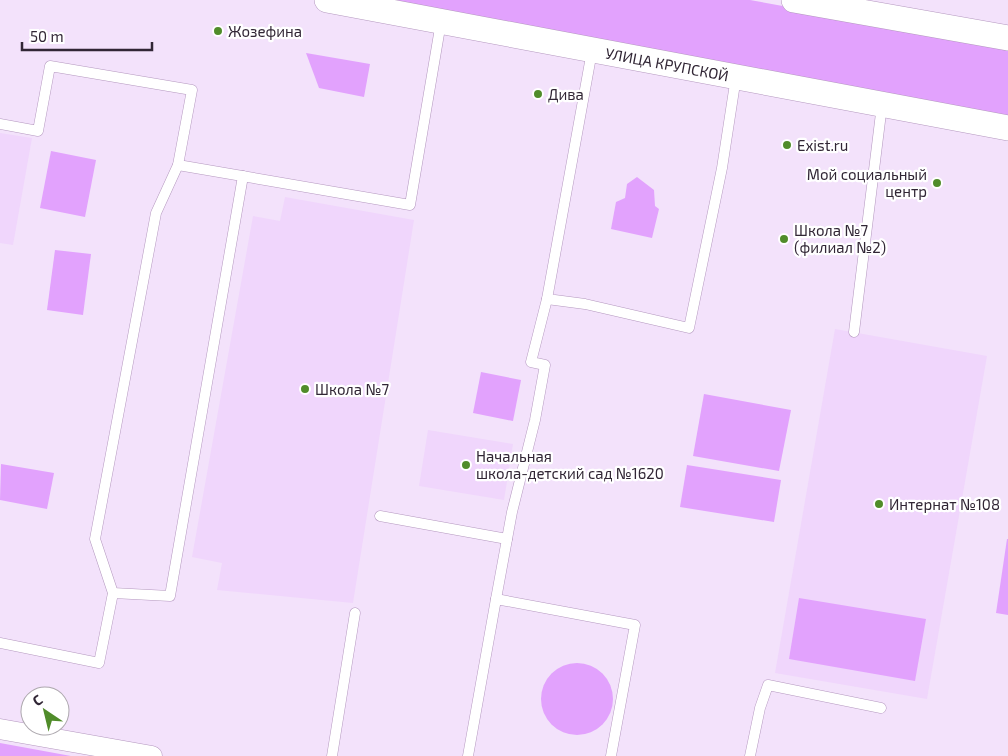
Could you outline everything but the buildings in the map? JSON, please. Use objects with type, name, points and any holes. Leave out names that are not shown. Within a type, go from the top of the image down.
[{"type":"street","name":"УЛИЦА КРУПСКОЙ","points":[[327,0],[1008,128]]},
{"type":"street","points":[[794,0],[1008,38]]},
{"type":"street","points":[[0,729],[152,756]]},
{"type":"lane","points":[[178,165],[410,205],[442,22]]},
{"type":"lane","points":[[468,756],[507,539],[535,420],[545,365],[531,362],[548,300],[592,50]]},
{"type":"lane","points":[[0,124],[38,131],[50,66],[192,90],[178,165],[156,213],[95,539],[112,593],[99,663],[0,643]]},
{"type":"lane","points":[[548,300],[585,304],[689,328],[722,168],[736,76]]},
{"type":"lane","points":[[854,332],[882,104]]},
{"type":"lane","points":[[112,593],[170,596],[243,176]]},
{"type":"lane","points":[[380,516],[507,539]]},
{"type":"lane","points":[[496,599],[635,625],[611,756]]},
{"type":"lane","points":[[332,756],[355,613]]},
{"type":"lane","points":[[750,756],[760,708],[768,685],[881,708]]},
{"type":"shaded area","points":[[356,0],[750,0],[1008,47],[1008,121]]},
{"type":"shaded area","points":[[306,53],[370,64],[364,97],[319,88]]},
{"type":"shaded area","points":[[0,133],[32,138],[13,245],[0,243]]},
{"type":"shaded area","points":[[51,151],[96,160],[85,217],[40,208]]},
{"type":"shaded area","points":[[637,177],[654,190],[655,206],[659,209],[652,238],[611,229],[616,202],[625,198],[627,184]]},
{"type":"shaded area","name":"Школа №7","points":[[285,197],[414,220],[353,603],[217,590],[222,563],[192,557],[253,216],[280,221]]},
{"type":"shaded area","points":[[55,250],[91,254],[83,315],[47,310]]},
{"type":"shaded area","points":[[835,329],[987,356],[927,699],[775,673]]},
{"type":"shaded area","points":[[481,372],[521,380],[513,421],[473,413]]},
{"type":"shaded area","points":[[704,394],[791,410],[779,471],[693,456]]},
{"type":"shaded area","name":"Начальная школа-детский сад №1620","points":[[428,430],[513,444],[504,500],[419,486]]},
{"type":"shaded area","points":[[1,464],[54,473],[47,509],[0,500]]},
{"type":"shaded area","points":[[687,465],[781,480],[774,522],[680,507]]},
{"type":"shaded area","points":[[1008,539],[1008,615],[996,613]]},
{"type":"shaded area","points":[[799,598],[926,619],[915,681],[789,659]]},
{"type":"shaded area","points":[[577,663],[597,669],[607,679],[613,699],[607,719],[597,729],[577,735],[557,729],[547,719],[541,699],[547,679],[557,669]]},
{"type":"shaded area","points":[[0,743],[71,756],[0,756]]},
{"type":"place","name":"Жозефина","points":[[218,31]]},
{"type":"place","name":"Дива","points":[[538,94]]},
{"type":"place","name":"Exist.ru","points":[[787,145]]},
{"type":"place","name":"Мой социальный центр","points":[[937,183]]},
{"type":"place","name":"Школа №7 (филиал №2)","points":[[784,239]]},
{"type":"place","name":"Школа №7","points":[[305,389]]},
{"type":"place","name":"Начальная школа-детский сад №1620","points":[[466,465]]},
{"type":"place","name":"Интернат №108","points":[[879,504]]}]
